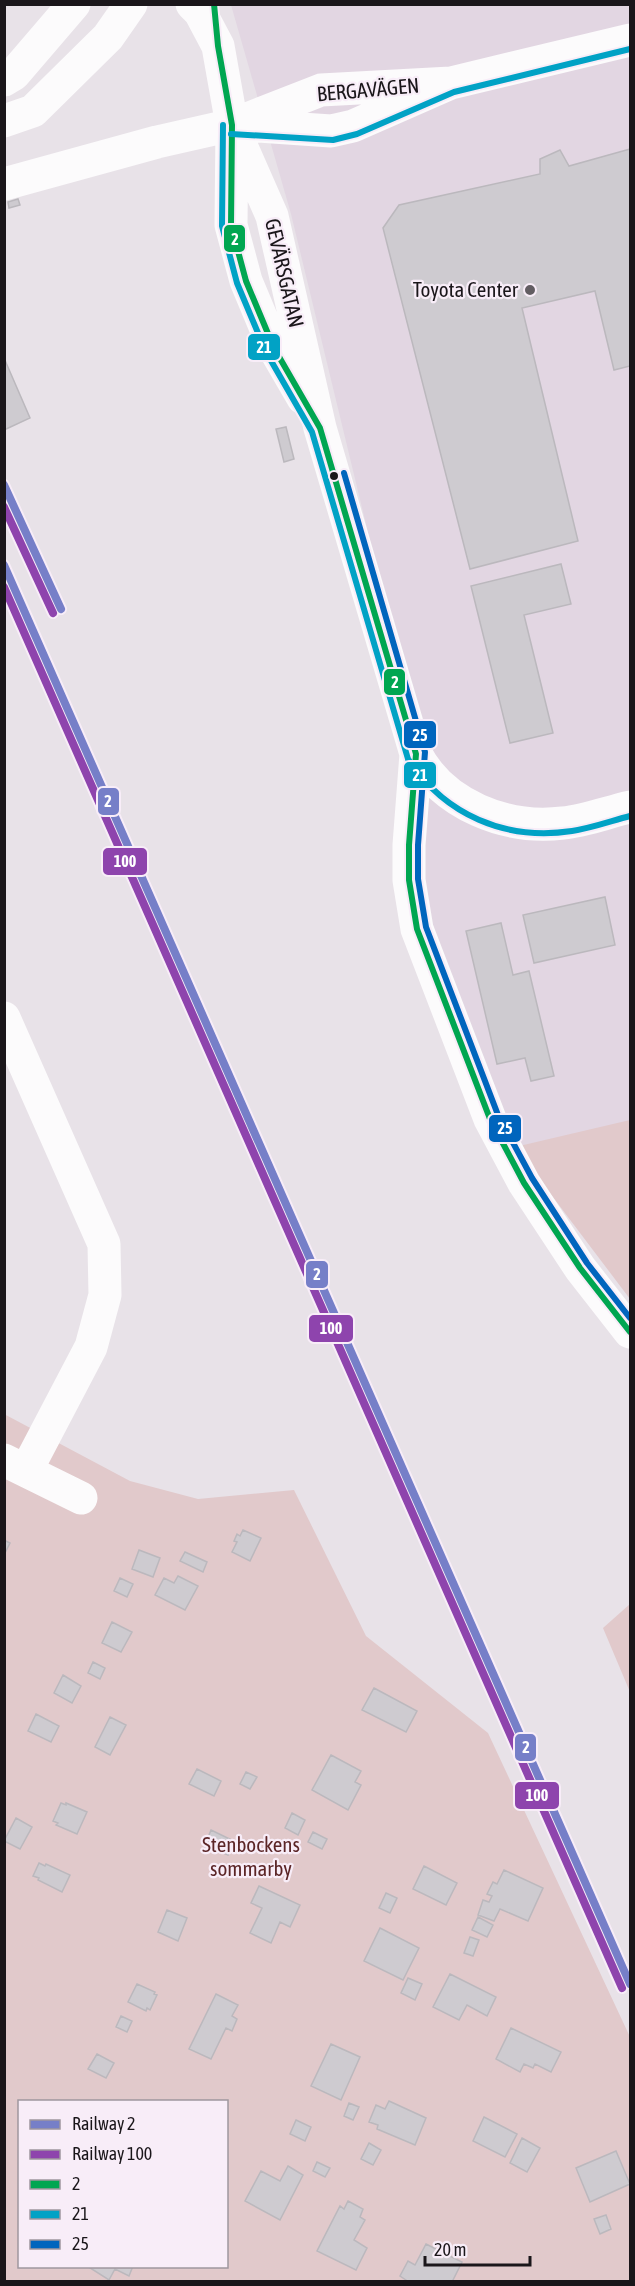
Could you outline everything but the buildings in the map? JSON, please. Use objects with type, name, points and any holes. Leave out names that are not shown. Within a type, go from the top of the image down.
[{"type":"street","points":[[4,80],[14,74],[74,4]]},
{"type":"street","points":[[4,121],[33,111],[108,38],[131,4]]},
{"type":"street","name":"GEVÄRSGATAN","points":[[192,4],[200,12],[218,45],[232,125],[231,225],[246,281],[274,348],[320,428],[416,754],[429,776],[439,786],[478,810],[505,820],[542,825],[564,823],[630,807]]},
{"type":"street","points":[[214,4],[218,45]]},
{"type":"street","name":"BERGAVÄGEN","points":[[4,184],[157,142],[232,125],[321,90],[451,83],[630,40]]},
{"type":"street","points":[[416,754],[409,845],[409,880],[417,928],[490,1119],[524,1183],[580,1268],[630,1332]]},
{"type":"street","points":[[4,1018],[104,1244],[105,1295],[91,1347],[15,1465],[81,1498]]},
{"type":"shaded area","points":[[231,5],[630,5],[630,1124],[515,1147],[481,1071],[418,880],[429,785],[291,214]]},
{"type":"green space","points":[[630,1120],[630,1299],[515,1147]]},
{"type":"green space","name":"Stenbockens sommarby","points":[[4,1414],[130,1481],[198,1499],[294,1490],[366,1636],[488,1733],[630,2037],[630,2281],[5,2281]]},
{"type":"green space","points":[[630,1604],[630,1692],[603,1628]]},
{"type":"rail line","name":"2","points":[[4,485],[61,609]]},
{"type":"rail line","name":"100","points":[[4,507],[53,613]]},
{"type":"rail line","name":"2","points":[[4,565],[630,1984]]},
{"type":"rail line","name":"100","points":[[4,587],[622,1988]]},
{"type":"transit line","name":"2","points":[[214,4],[218,46],[232,125],[231,225],[246,281],[274,348],[320,428],[416,754],[409,845],[409,880],[417,929],[490,1119],[524,1183],[580,1268],[630,1332]]},
{"type":"transit line","name":"21","points":[[231,134],[333,140],[357,134],[454,92],[630,49]]},
{"type":"transit line","name":"21","points":[[223,125],[222,226],[237,283],[266,352],[312,432],[408,759],[423,779],[458,809],[479,820],[500,827],[523,832],[572,831],[630,816]]},
{"type":"transit line","name":"25","points":[[344,473],[425,752],[418,845],[418,879],[426,927],[498,1115],[532,1178],[587,1263],[630,1318]]},
{"type":"place","name":"Toyota Center","points":[[530,290]]}]
